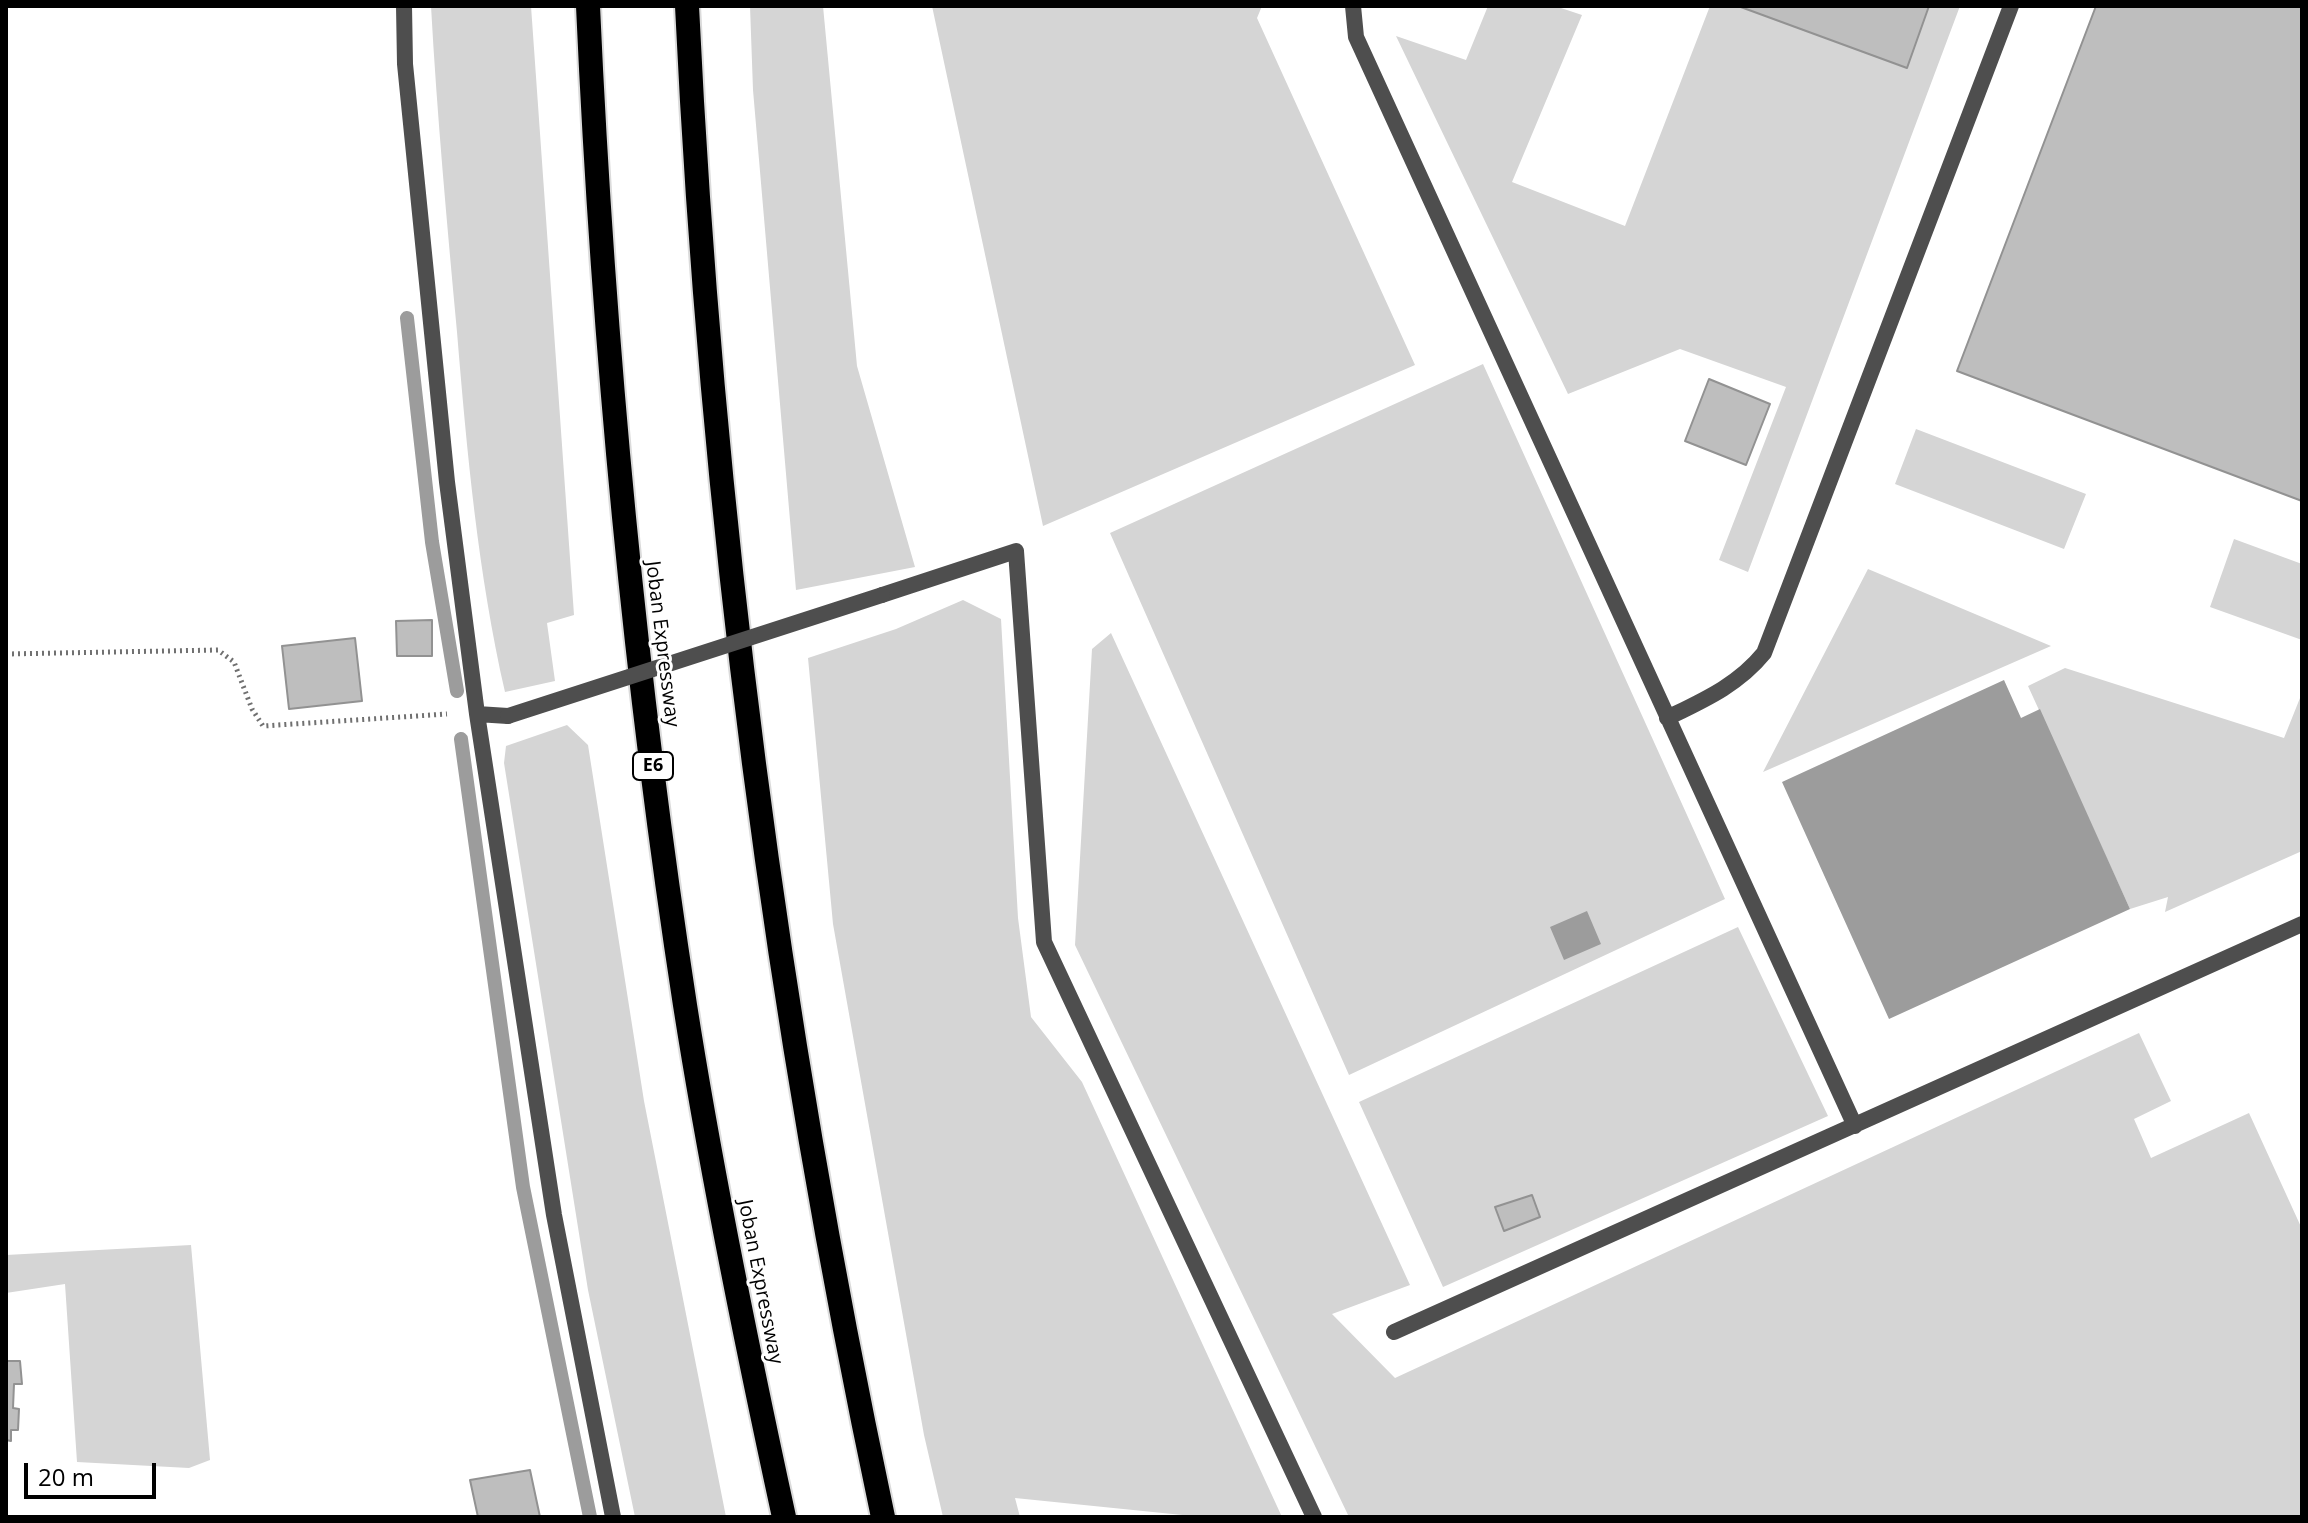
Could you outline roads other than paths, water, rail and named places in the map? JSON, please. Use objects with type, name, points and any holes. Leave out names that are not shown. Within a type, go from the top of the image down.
[{"type":"highway","name":"Joban Expressway","points":[[588,6],[598,221],[629,587],[685,1006],[742,1323],[784,1517]]},
{"type":"highway","points":[[687,6],[696,199],[736,627],[783,985],[840,1312],[883,1517]]},
{"type":"street","points":[[404,6],[405,64],[447,482],[477,714],[554,1215],[613,1517]]},
{"type":"street","points":[[1353,6],[1356,37],[1855,1126]]},
{"type":"street","points":[[1667,718],[1715,695],[1747,674],[1764,653],[2011,6]]},
{"type":"street","points":[[477,714],[508,716],[1016,551],[1044,942],[1314,1517]]},
{"type":"street","points":[[1394,1332],[2302,924]]},
{"type":"waterway","points":[[407,318],[432,542],[457,691]]},
{"type":"waterway","points":[[461,739],[523,1187],[590,1517]]}]
